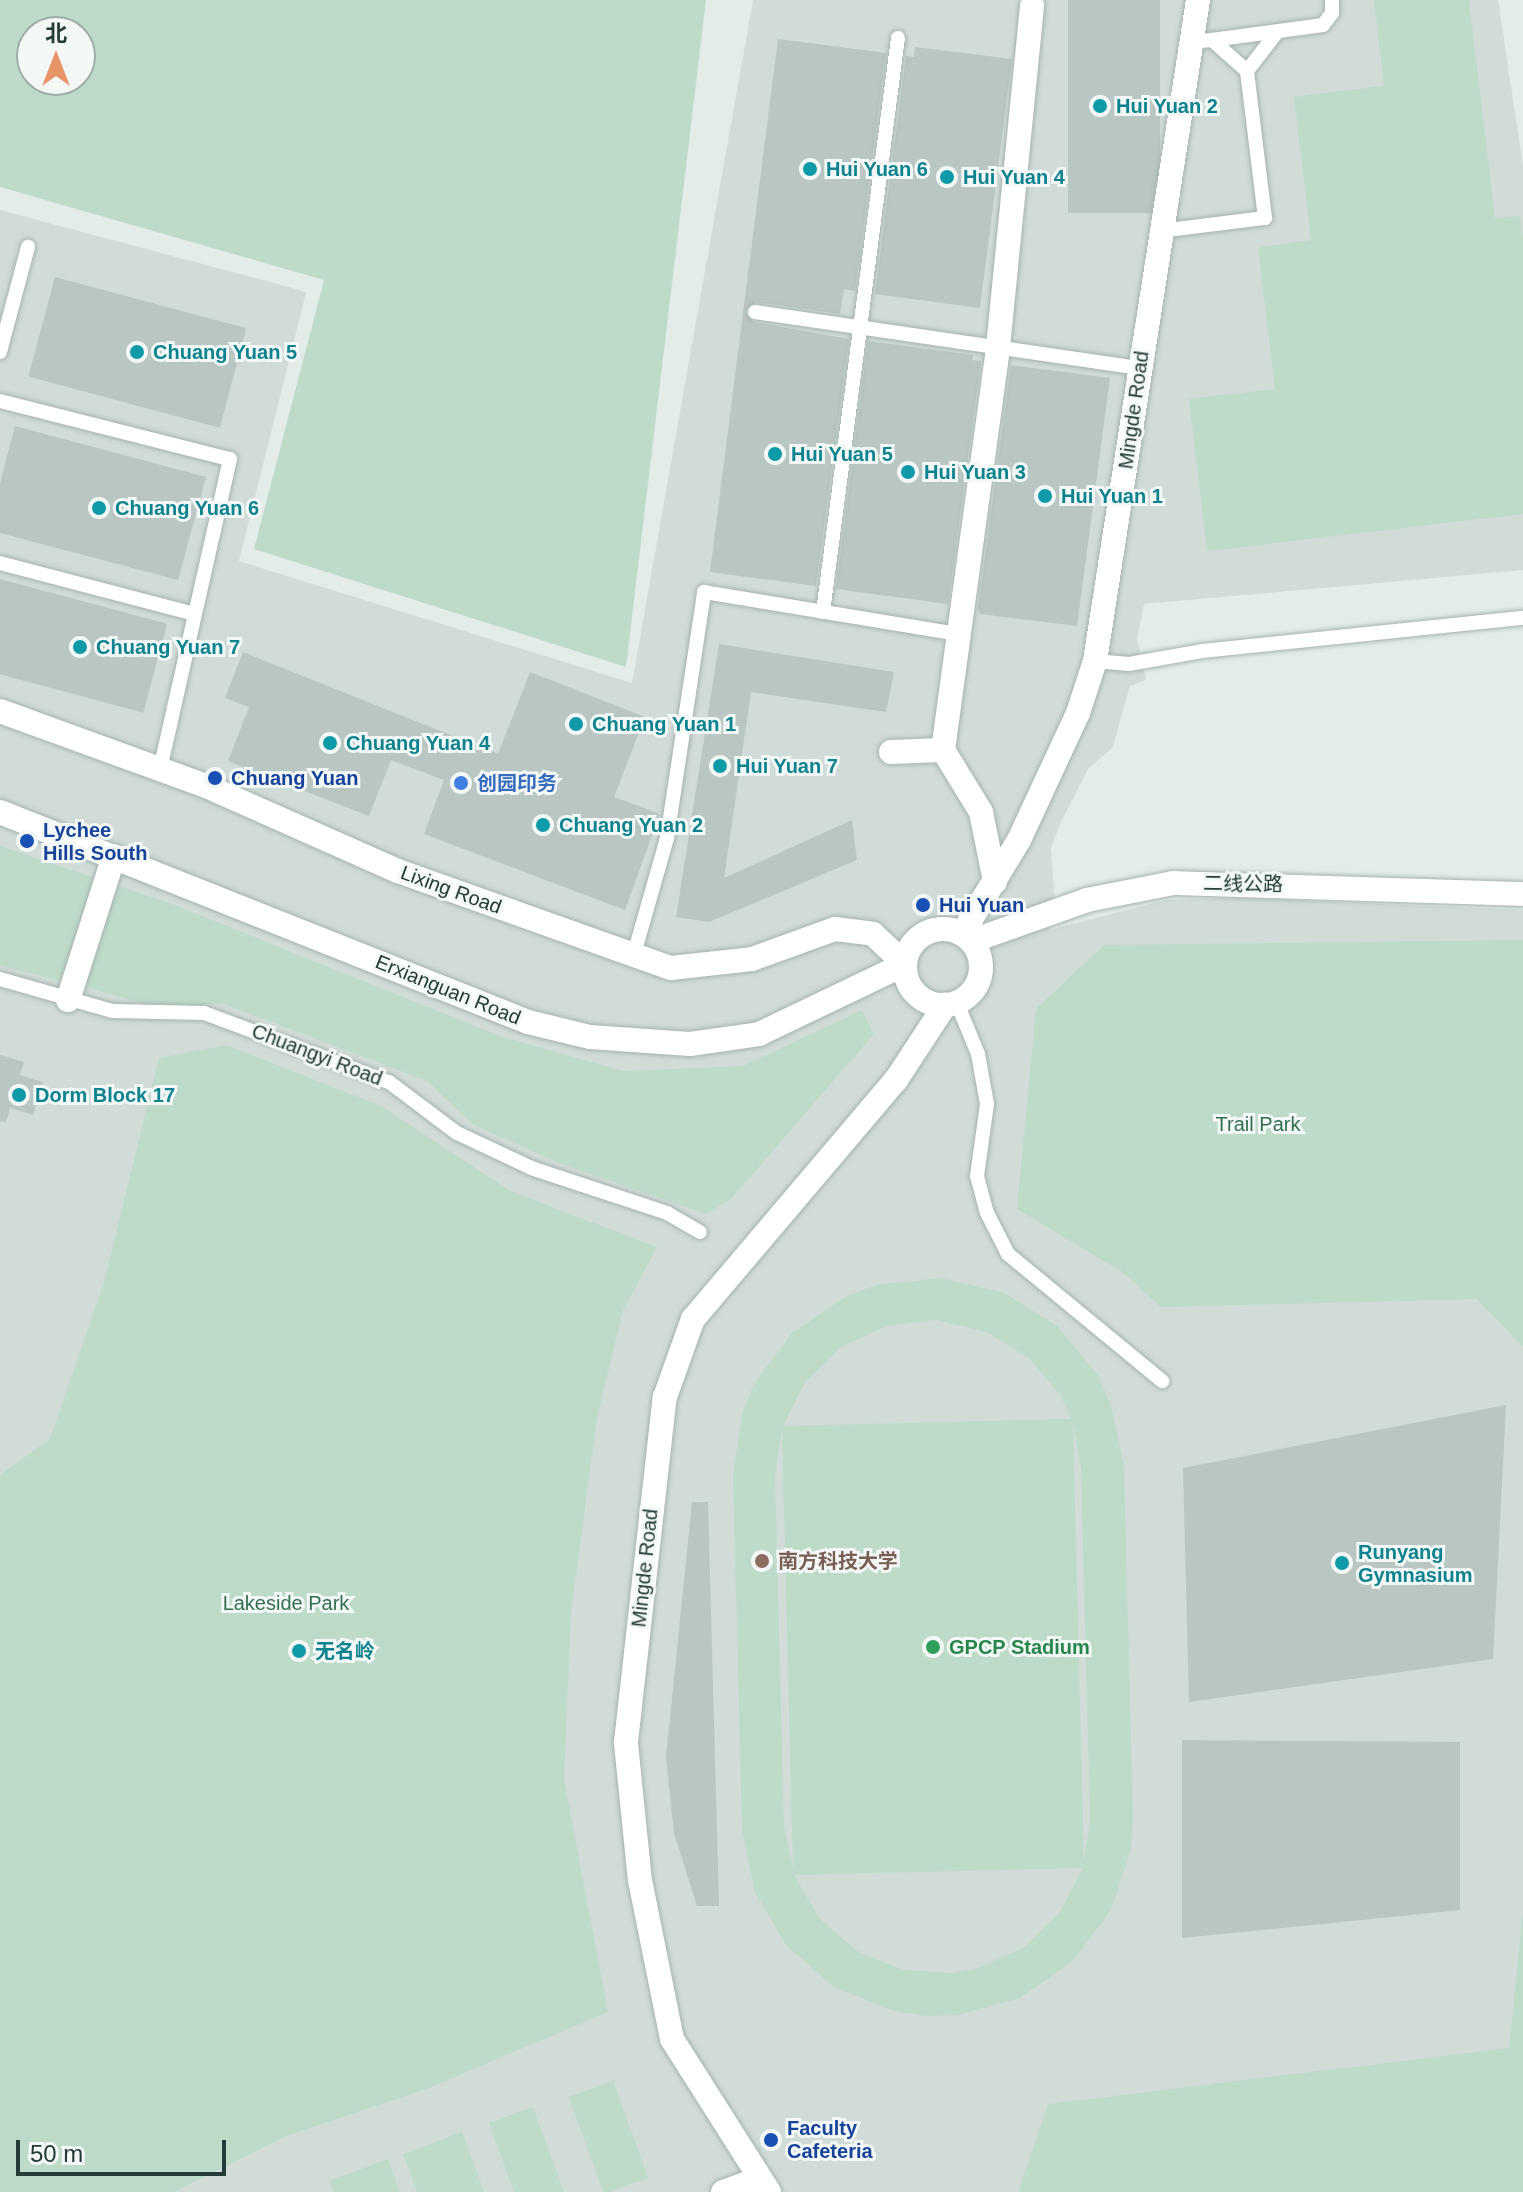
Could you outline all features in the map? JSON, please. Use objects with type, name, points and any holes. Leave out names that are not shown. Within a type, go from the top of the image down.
[{"type":"street","name":"Mingde Road","points":[[967,938],[1078,713],[1095,661],[1160,231],[1201,41],[1198,0]]},
{"type":"street","points":[[995,882],[981,812],[943,750],[998,347],[1032,6]]},
{"type":"street","name":"Lixing Road","points":[[0,711],[160,769],[398,871],[671,968],[704,968],[752,959],[835,929],[873,934],[905,964]]},
{"type":"street","points":[[891,752],[943,750]]},
{"type":"street","name":"Erxianguan Road","points":[[0,812],[528,1022],[610,1040],[690,1044],[759,1034],[905,964]]},
{"type":"street","points":[[68,1000],[114,856]]},
{"type":"street","name":"二线公路","points":[[967,938],[1087,900],[1173,883],[1523,894]]},
{"type":"street","points":[[940,929],[967,938],[979,952],[981,976],[968,997],[951,1004],[915,992],[905,964],[910,949],[927,932],[940,929]]},
{"type":"street","name":"Mingde Road","points":[[764,2185],[672,2039],[640,1881],[626,1742],[665,1397],[693,1319],[896,1080],[951,1004]]},
{"type":"street","points":[[723,2192],[764,2185]]},
{"type":"lane","points":[[1201,41],[1323,25],[1332,13],[1332,0]]},
{"type":"lane","points":[[1160,231],[1265,218],[1247,71],[1277,32]]},
{"type":"lane","points":[[823,612],[898,38]]},
{"type":"lane","points":[[1201,41],[1247,71]]},
{"type":"lane","points":[[0,352],[28,247]]},
{"type":"lane","points":[[755,312],[1140,368]]},
{"type":"lane","points":[[0,401],[230,459],[160,769]]},
{"type":"lane","points":[[0,563],[194,614]]},
{"type":"lane","points":[[634,954],[667,838],[704,592],[958,634]]},
{"type":"lane","points":[[1095,661],[1129,664],[1202,651],[1523,618]]},
{"type":"lane","name":"Chuangyi Road","points":[[0,979],[112,1011],[204,1013],[218,1018],[389,1082],[457,1133],[534,1169],[667,1213],[700,1232]]},
{"type":"lane","points":[[951,1004],[978,1054],[987,1104],[977,1176],[987,1213],[1008,1254],[1162,1381]]},
{"type":"shaded area","name":"南方科技大学","points":[[753,0],[1498,0],[1523,166],[1523,570],[1144,604],[1137,639],[1146,680],[1130,686],[1113,747],[1088,769],[1060,824],[1051,848],[1054,892],[1049,930],[1166,900],[1238,898],[1523,910],[1523,2192],[0,2192],[0,210],[306,293],[239,561],[632,683]]},
{"type":"green space","points":[[0,0],[706,0],[626,667],[254,549],[324,280],[0,187]]},
{"type":"green space","points":[[1374,0],[1469,0],[1495,218],[1520,216],[1523,239],[1523,514],[1207,551],[1189,399],[1275,389],[1258,247],[1311,240],[1294,97],[1384,86]]},
{"type":"green space","points":[[0,846],[172,904],[502,1037],[624,1071],[743,1066],[862,1010],[874,1034],[731,1199],[706,1214],[559,1163],[472,1124],[427,1081],[224,1004],[155,1006],[0,965]]},
{"type":"green space","name":"Trail Park","points":[[1523,940],[1523,1347],[1477,1299],[1161,1307],[1121,1271],[1017,1209],[1036,1009],[1104,945]]},
{"type":"green space","name":"Lakeside Park","points":[[227,1045],[381,1106],[510,1191],[657,1247],[623,1310],[597,1418],[571,1613],[564,1779],[608,2012],[429,2088],[289,2135],[174,2192],[0,2192],[0,1475],[50,1439],[104,1282],[159,1058]]},
{"type":"green space","points":[[940,1278],[1003,1292],[1057,1326],[1098,1375],[1111,1405],[1124,1466],[1133,1819],[1131,1849],[1111,1910],[1073,1961],[1020,1998],[958,2015],[926,2016],[894,2011],[834,1987],[786,1945],[754,1890],[742,1828],[733,1475],[742,1414],[754,1384],[792,1333],[845,1297],[876,1285]],"holes":[[[937,1320],[987,1332],[1029,1358],[1061,1396],[1071,1419],[783,1426],[805,1382],[841,1347],[887,1326]],[[1073,1424],[1081,1468],[1090,1818],[1084,1863]],[[782,1431],[793,1870],[784,1826],[775,1476]],[[1083,1868],[1060,1912],[1024,1947],[979,1968],[954,1973],[903,1970],[857,1951],[819,1918],[794,1875]]]},
{"type":"green space","points":[[1523,1911],[1523,2192],[1018,2192],[1048,2104],[1509,2048]]},
{"type":"green space","points":[[613,2081],[648,2178],[603,2192],[569,2097]]},
{"type":"green space","points":[[533,2107],[564,2192],[514,2192],[489,2123]]},
{"type":"green space","points":[[462,2132],[484,2192],[417,2192],[403,2154]]},
{"type":"green space","points":[[388,2159],[400,2192],[333,2192],[329,2181]]},
{"type":"building","name":"Hui Yuan 2","points":[[1068,0],[1160,0],[1160,213],[1068,213]]},
{"type":"building","points":[[778,39],[886,53],[855,291],[844,289],[840,314],[756,302],[745,311],[754,322],[849,339],[816,586],[710,572]]},
{"type":"building","name":"Hui Yuan 4","points":[[915,47],[1012,59],[980,308],[875,294],[906,56],[914,57]]},
{"type":"building","name":"Chuang Yuan 5","points":[[55,277],[246,328],[220,428],[28,376]]},
{"type":"building","name":"Hui Yuan 3","points":[[868,341],[973,355],[972,360],[981,361],[948,604],[836,589]]},
{"type":"building","name":"Hui Yuan 1","points":[[1011,365],[1110,378],[1077,626],[980,614],[978,608]]},
{"type":"building","name":"Chuang Yuan 6","points":[[15,426],[206,477],[178,580],[0,533],[0,483]]},
{"type":"building","name":"Chuang Yuan 7","points":[[0,579],[167,624],[143,713],[0,674]]},
{"type":"building","name":"Hui Yuan 7","points":[[719,644],[894,672],[886,712],[751,692],[724,878],[852,820],[857,860],[709,922],[676,917]]},
{"type":"building","points":[[243,652],[498,754],[530,672],[645,717],[614,797],[660,814],[625,910],[424,834],[444,780],[391,760],[369,816],[228,761],[249,707],[225,698]]},
{"type":"building","name":"Dorm Block 17","points":[[0,1055],[24,1062],[20,1075],[43,1082],[33,1115],[10,1108],[6,1122],[0,1121]]},
{"type":"building","name":"Runyang Gymnasium","points":[[1506,1405],[1493,1659],[1189,1702],[1183,1468]]},
{"type":"building","points":[[692,1502],[708,1502],[719,1906],[697,1906],[674,1833],[666,1757]]},
{"type":"building","points":[[1182,1740],[1460,1742],[1460,1910],[1182,1938]]},
{"type":"place","name":"Hui Yuan 2","points":[[1100,106]]},
{"type":"place","name":"Hui Yuan 6","points":[[810,169]]},
{"type":"place","name":"Hui Yuan 4","points":[[947,177]]},
{"type":"place","name":"Chuang Yuan 5","points":[[137,352]]},
{"type":"place","name":"Hui Yuan 5","points":[[775,454]]},
{"type":"place","name":"Hui Yuan 3","points":[[908,472]]},
{"type":"place","name":"Hui Yuan 1","points":[[1045,496]]},
{"type":"place","name":"Chuang Yuan 6","points":[[99,508]]},
{"type":"place","name":"Chuang Yuan 7","points":[[80,647]]},
{"type":"place","name":"Chuang Yuan 1","points":[[576,724]]},
{"type":"place","name":"Chuang Yuan 4","points":[[330,743]]},
{"type":"place","name":"Hui Yuan 7","points":[[720,766]]},
{"type":"place","name":"Chuang Yuan","points":[[215,778]]},
{"type":"place","name":"创园印务","points":[[461,783]]},
{"type":"place","name":"Chuang Yuan 2","points":[[543,825]]},
{"type":"place","name":"Lychee Hills South","points":[[27,841]]},
{"type":"place","name":"Hui Yuan","points":[[923,905]]},
{"type":"place","name":"Dorm Block 17","points":[[19,1095]]},
{"type":"place","name":"南方科技大学","points":[[762,1561]]},
{"type":"place","name":"Runyang Gymnasium","points":[[1342,1563]]},
{"type":"place","name":"GPCP Stadium","points":[[933,1647]]},
{"type":"place","name":"无名岭","points":[[299,1651]]},
{"type":"place","name":"Faculty Cafeteria","points":[[771,2140]]}]
